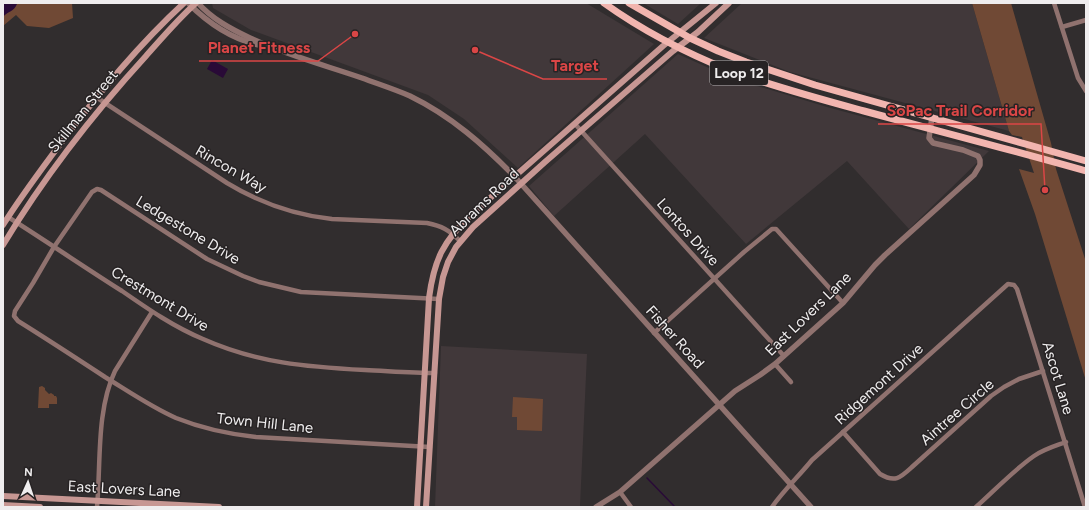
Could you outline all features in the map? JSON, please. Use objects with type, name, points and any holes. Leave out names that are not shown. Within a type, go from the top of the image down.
[{"type":"main road","name":"Skillman Street","points":[[3,225],[64,138],[96,97],[162,23],[184,3]]},
{"type":"main road","name":"Loop 12","points":[[604,3],[658,38],[708,61],[741,74],[835,103],[1086,171]]},
{"type":"main road","name":"Loop 12","points":[[629,3],[680,33],[746,62],[839,92],[1086,161]]},
{"type":"main road","name":"Abrams Road","points":[[417,507],[429,298],[431,282],[441,251],[452,234],[468,218],[668,42],[716,3]]},
{"type":"main road","name":"Abrams Road","points":[[426,507],[439,299],[445,268],[451,254],[460,241],[473,227],[581,131],[730,3]]},
{"type":"main road","name":"Skillman Street","points":[[3,245],[16,223],[60,160],[104,104],[193,4]]},
{"type":"main road","points":[[835,103],[839,92]]},
{"type":"main road","points":[[436,264],[445,268]]},
{"type":"main road","name":"East Lovers Lane","points":[[3,496],[97,504],[220,507]]},
{"type":"main road","points":[[15,506],[16,497]]},
{"type":"main road","points":[[3,505],[40,507]]},
{"type":"street","points":[[1054,3],[1078,78],[1086,91]]},
{"type":"street","name":"Fisher Road","points":[[193,4],[211,24],[240,40],[267,46],[388,87],[410,96],[456,123],[515,177],[811,507]]},
{"type":"street","points":[[1062,27],[1086,20]]},
{"type":"street","name":"Rincon Way","points":[[96,97],[104,104],[244,194],[266,203],[286,210],[332,219],[427,223],[438,225],[448,230],[460,241]]},
{"type":"street","points":[[930,129],[932,117]]},
{"type":"street","name":"Lontos Drive","points":[[575,124],[784,356]]},
{"type":"street","name":"East Lovers Lane","points":[[596,507],[620,492],[719,405],[736,391],[775,364],[843,303],[875,265],[974,175],[980,165],[978,156],[969,152],[933,144],[929,138],[930,129]]},
{"type":"street","name":"Ledgestone Drive","points":[[15,311],[54,247],[92,192],[97,189],[101,190],[207,259],[259,282],[301,292],[439,299]]},
{"type":"street","name":"Crestmont Drive","points":[[8,217],[152,312],[202,339],[243,354],[269,360],[321,367],[435,373]]},
{"type":"street","points":[[654,333],[772,229],[776,229],[843,303]]},
{"type":"street","name":"Ascot Lane","points":[[1008,284],[1014,285],[1017,288],[1085,507]]},
{"type":"street","name":"Ridgemont Drive","points":[[772,507],[784,491],[812,460],[1008,284]]},
{"type":"street","name":"Town Hill Lane","points":[[15,311],[14,316],[18,321],[111,380],[161,410],[186,422],[211,430],[256,437],[430,447]]},
{"type":"street","points":[[97,504],[101,426],[111,380],[130,346],[152,312]]},
{"type":"street","points":[[775,364],[791,382]]},
{"type":"street","name":"Aintree Circle","points":[[843,432],[880,474],[888,478],[896,479],[902,476],[991,396],[1019,379],[1043,371]]},
{"type":"street","points":[[976,507],[1035,455],[1046,449],[1066,442]]},
{"type":"street","points":[[620,492],[631,507]]},
{"type":"shaded area","points":[[3,3],[72,3],[73,18],[49,28],[27,26],[16,15],[3,26]]},
{"type":"shaded area","points":[[3,3],[17,4],[14,9],[3,17]]},
{"type":"shaded area","points":[[212,3],[586,3],[654,44],[518,168],[464,119],[428,95],[251,30],[213,8]]},
{"type":"shaded area","points":[[643,3],[701,3],[678,24]]},
{"type":"shaded area","points":[[742,3],[972,3],[1009,131],[790,72],[704,38]]},
{"type":"shaded area","points":[[972,3],[1011,3],[1051,143],[1056,169],[1086,262],[1086,381],[1035,214],[1019,169],[1034,173],[1022,137],[1012,135],[1009,131]]},
{"type":"shaded area","points":[[678,54],[731,78],[827,107],[989,151],[909,229],[847,161],[746,244],[645,134],[554,216],[529,186]]},
{"type":"shaded area","points":[[212,60],[228,69],[223,78],[207,69]]},
{"type":"shaded area","points":[[441,346],[587,354],[580,506],[435,507]]},
{"type":"shaded area","points":[[42,386],[49,394],[51,393],[56,396],[57,404],[49,404],[49,408],[38,408],[39,387]]},
{"type":"shaded area","points":[[513,397],[543,399],[542,431],[517,430],[517,417],[512,417]]},
{"type":"waterway","points":[[647,478],[675,507]]},
{"type":"place","name":"Planet Fitness","points":[[355,34]]},
{"type":"place","name":"Target","points":[[475,50]]},
{"type":"place","name":"SoPac Trail Corridor","points":[[1045,190]]}]
